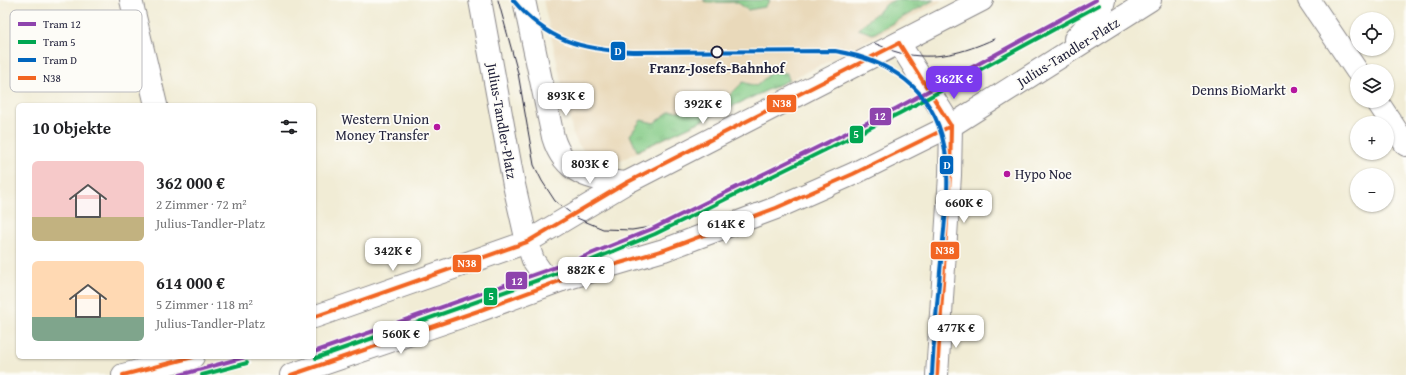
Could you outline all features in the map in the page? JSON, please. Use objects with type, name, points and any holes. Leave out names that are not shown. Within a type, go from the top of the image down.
[{"type":"main road","points":[[131,0],[133,10]]},
{"type":"main road","name":"Julius-Tandler-Platz","points":[[480,0],[514,185],[527,242],[533,260],[542,273],[562,280]]},
{"type":"main road","points":[[524,0],[553,137],[559,154],[571,167],[592,178],[626,184]]},
{"type":"main road","points":[[316,317],[527,242],[626,184],[982,0]]},
{"type":"main road","points":[[1060,56],[1102,8],[1104,0]]},
{"type":"main road","name":"Julius-Tandler-Platz","points":[[291,375],[562,280],[664,250],[776,208],[853,174],[951,126],[1150,0]]},
{"type":"main road","points":[[1310,0],[1352,64]]},
{"type":"main road","points":[[899,43],[951,126],[950,174],[937,375]]},
{"type":"main road","points":[[142,46],[156,103]]},
{"type":"main road","points":[[1382,108],[1403,135]]},
{"type":"main road","points":[[123,375],[185,359]]},
{"type":"shaded area","points":[[543,0],[944,0],[821,65],[617,162],[603,160],[584,151],[578,144],[573,134]]},
{"type":"green space","points":[[703,0],[770,0],[765,7],[748,10],[737,2],[707,3]]},
{"type":"green space","points":[[895,0],[934,0],[873,34],[858,29],[888,3]]},
{"type":"green space","points":[[772,72],[787,73],[789,80],[637,151],[630,135],[641,120],[654,123],[670,111],[687,111],[704,101],[726,99],[743,82],[756,86]]},
{"type":"tram line","points":[[498,0],[518,73],[534,165],[555,201],[577,218],[603,229],[632,230],[650,227],[672,218]]},
{"type":"tram line","name":"D","points":[[513,0],[526,14],[552,34],[567,41],[598,49],[633,52],[835,51],[855,55],[873,61],[906,80],[919,93],[930,108],[938,125],[946,158],[947,198],[936,313],[932,375]]},
{"type":"tram line","name":"12","points":[[316,351],[573,261],[652,229],[897,108],[1096,0]]},
{"type":"tram line","name":"5","points":[[316,358],[575,267],[655,234],[900,113],[1099,5]]},
{"type":"tram line","points":[[874,43],[900,53],[937,56],[960,52],[994,39]]},
{"type":"tram line","name":"12","points":[[180,375],[238,359]]},
{"type":"tram line","name":"5","points":[[202,375],[247,363]]},
{"type":"transit line","name":"N38","points":[[899,43],[951,126]]},
{"type":"transit line","name":"N38","points":[[316,316],[527,242],[626,183],[899,43]]},
{"type":"transit line","name":"N38","points":[[291,375],[478,311],[562,280],[664,250],[776,208],[853,174],[951,126]]},
{"type":"transit line","name":"N38","points":[[937,375],[950,175],[951,126]]},
{"type":"transit line","name":"N38","points":[[123,375],[185,359]]},
{"type":"place","name":"Franz-Josefs-Bahnhof","points":[[717,52]]},
{"type":"place","name":"Denns BioMarkt","points":[[1294,90]]},
{"type":"place","name":"Western Union Money Transfer","points":[[437,127]]},
{"type":"place","name":"Hypo Noe","points":[[1007,174]]}]
